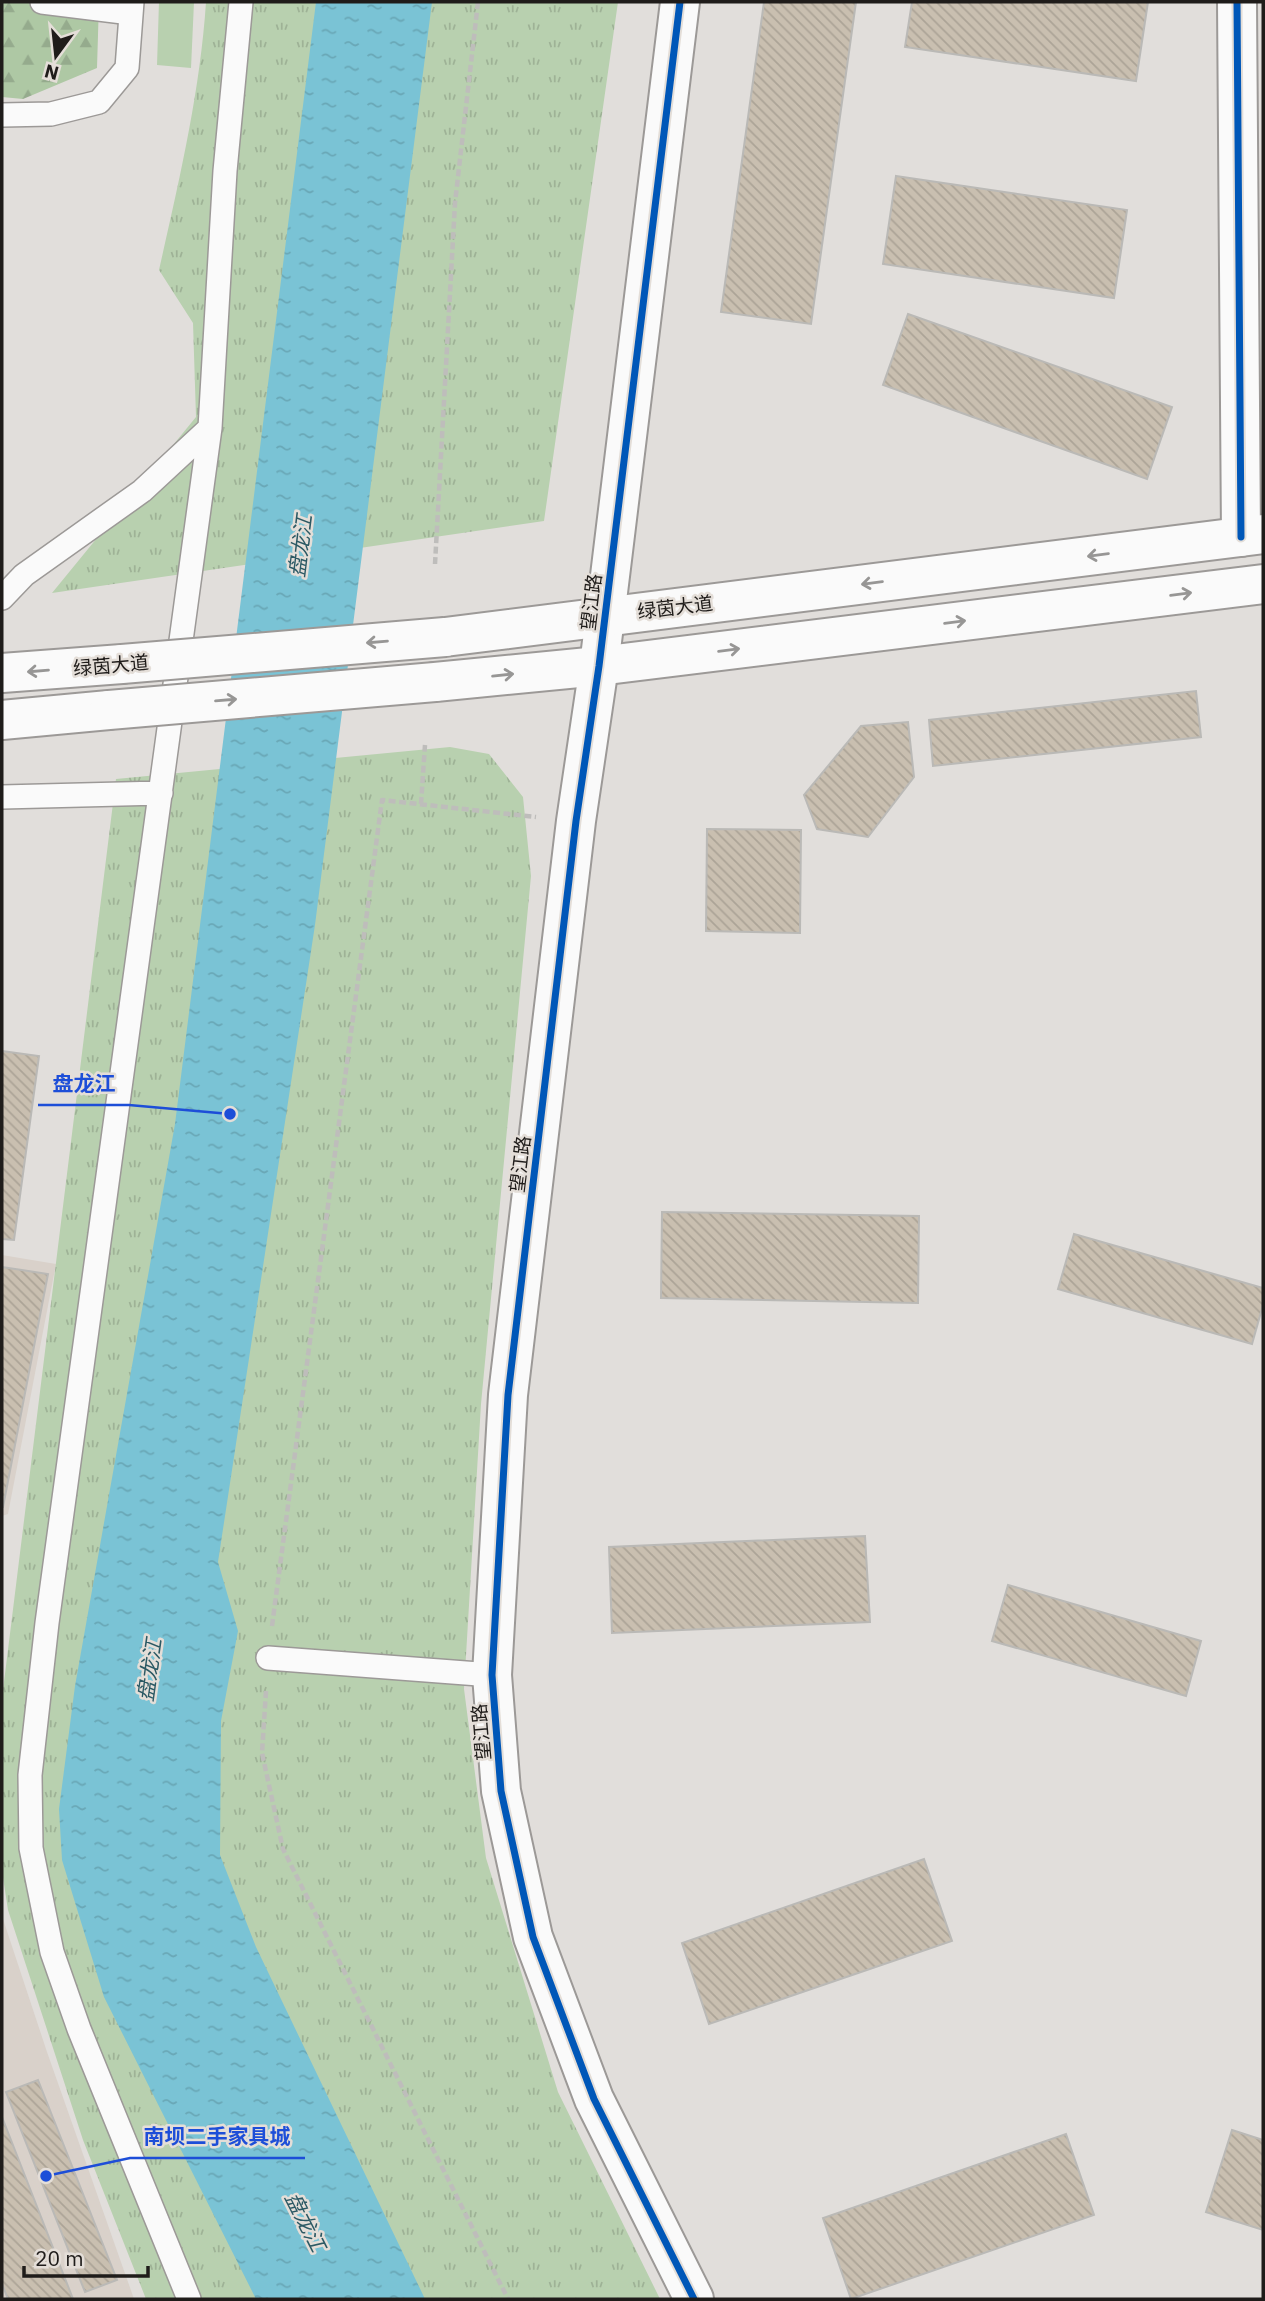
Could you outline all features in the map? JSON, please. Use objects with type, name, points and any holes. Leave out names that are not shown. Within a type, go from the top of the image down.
[{"type":"street","name":"望江路","points":[[680,2],[599,666],[576,821],[508,1395],[492,1675],[501,1791],[533,1937],[594,2099],[694,2299]]},
{"type":"street","points":[[1237,2],[1252,536]]},
{"type":"street","name":"绿茵大道","points":[[2,673],[445,636],[1252,536]]},
{"type":"street","points":[[2,720],[599,666],[1263,584]]},
{"type":"lane","points":[[2,115],[51,114],[99,102],[127,68],[131,7],[42,2]]},
{"type":"lane","points":[[188,2299],[79,2029],[52,1952],[31,1848],[30,1775],[47,1623],[210,428],[225,171],[241,2]]},
{"type":"lane","points":[[2,598],[24,575],[142,491],[210,428]]},
{"type":"lane","points":[[2,797],[161,793]]},
{"type":"lane","points":[[268,1658],[492,1675]]},
{"type":"path","points":[[435,564],[454,203],[478,2]]},
{"type":"path","points":[[421,804],[425,745]]},
{"type":"path","points":[[508,2299],[283,1849],[262,1753],[268,1658],[382,800],[576,821]]},
{"type":"shaded area","points":[[2,1255],[56,1264],[8,1514],[2,1516]]},
{"type":"shaded area","points":[[2,1916],[47,2052],[134,2299],[2,2299]]},
{"type":"green space","points":[[2,2],[99,2],[97,68],[23,99],[2,97]]},
{"type":"green space","points":[[159,2],[194,2],[191,68],[157,65]]},
{"type":"green space","points":[[206,2],[618,2],[544,521],[52,593],[196,417],[193,323],[159,270],[194,103]]},
{"type":"green space","points":[[450,747],[489,754],[523,797],[531,876],[481,1404],[464,1689],[486,1858],[558,2092],[660,2299],[146,2299],[83,2140],[8,1910],[2,1871],[2,1698],[116,779]]},
{"type":"water","points":[[316,2],[432,2],[315,925],[218,1562],[238,1631],[221,1721],[220,1855],[256,1947],[425,2299],[256,2299],[104,1997],[62,1860],[59,1809],[75,1686],[175,1124]]},
{"type":"building","points":[[764,2],[856,2],[811,324],[721,312]]},
{"type":"building","points":[[912,2],[1148,2],[1136,81],[905,47]]},
{"type":"building","points":[[896,176],[1127,210],[1114,298],[883,264]]},
{"type":"building","points":[[908,314],[1172,407],[1147,479],[883,385]]},
{"type":"building","points":[[1196,691],[1201,737],[933,766],[929,720]]},
{"type":"building","points":[[908,722],[914,777],[868,837],[817,829],[804,795],[861,726]]},
{"type":"building","points":[[707,829],[801,830],[800,933],[706,931]]},
{"type":"building","points":[[2,1051],[39,1056],[14,1240],[2,1239]]},
{"type":"building","points":[[662,1212],[919,1216],[918,1303],[661,1298]]},
{"type":"building","points":[[1074,1234],[1263,1288],[1263,1305],[1252,1344],[1058,1289]]},
{"type":"building","points":[[2,1267],[48,1274],[3,1507],[2,1507]]},
{"type":"building","points":[[865,1536],[870,1622],[612,1633],[609,1547]]},
{"type":"building","points":[[1008,1585],[1201,1641],[1186,1696],[992,1641]]},
{"type":"building","points":[[924,1859],[952,1941],[709,2024],[682,1943]]},
{"type":"building","points":[[38,2080],[117,2280],[85,2292],[6,2092]]},
{"type":"building","points":[[2,2117],[73,2299],[8,2299],[2,2284]]},
{"type":"building","points":[[1232,2130],[1263,2140],[1263,2230],[1206,2212]]},
{"type":"building","points":[[1066,2134],[1094,2215],[851,2299],[823,2218]]},
{"type":"cycle path","points":[[680,2],[599,666],[576,821],[508,1395],[492,1675],[501,1791],[533,1937],[594,2099],[694,2299]]},
{"type":"cycle path","points":[[1237,2],[1241,537]]},
{"type":"place","name":"盘龙江","points":[[230,1114]]},
{"type":"place","name":"南坝二手家具城","points":[[46,2176]]}]
